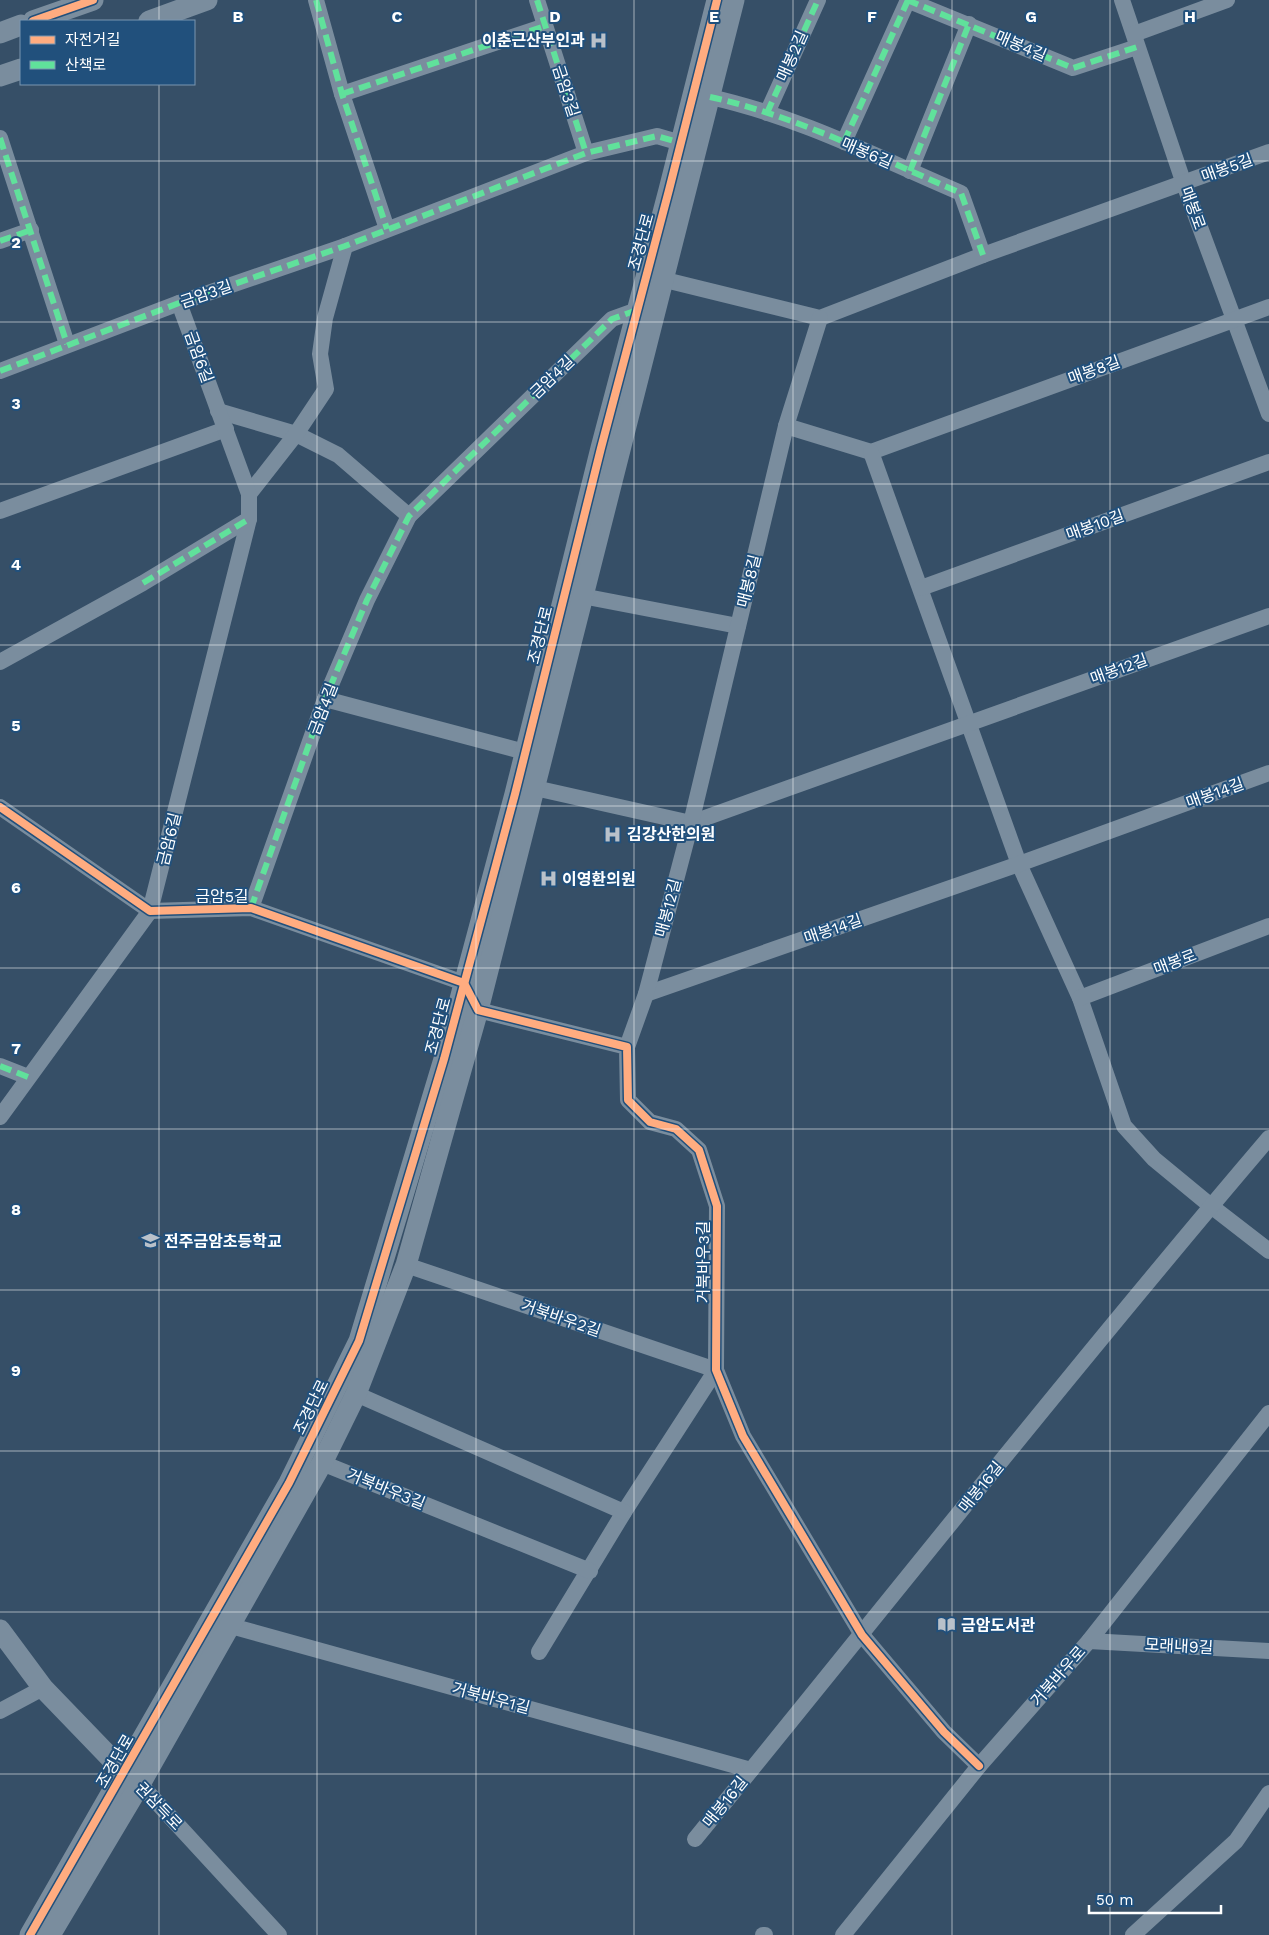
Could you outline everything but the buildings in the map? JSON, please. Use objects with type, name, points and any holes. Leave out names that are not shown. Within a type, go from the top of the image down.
[{"type":"street","points":[[36,20],[92,0]]},
{"type":"street","points":[[152,20],[206,0]]},
{"type":"street","points":[[316,0],[342,94],[387,229]]},
{"type":"street","name":"금암3길","points":[[537,0],[586,153]]},
{"type":"street","name":"조경단로","points":[[30,1935],[231,1626],[322,1463],[356,1394],[406,1265],[478,1010],[535,788],[582,596],[655,278],[681,143],[717,0]]},
{"type":"street","name":"조경단로","points":[[50,1935],[289,1483],[359,1341],[441,1069],[525,752],[637,310],[655,278],[710,98],[734,0]]},
{"type":"street","name":"매봉2길","points":[[767,113],[818,0]]},
{"type":"street","points":[[844,142],[908,0]]},
{"type":"street","name":"매봉4길","points":[[908,0],[1074,68],[1227,0]]},
{"type":"street","name":"매봉로","points":[[1122,0],[1184,184],[1269,414]]},
{"type":"street","points":[[910,171],[969,24]]},
{"type":"street","points":[[0,33],[20,25]]},
{"type":"street","points":[[342,94],[545,26]]},
{"type":"street","points":[[0,76],[20,68]]},
{"type":"street","name":"매봉6길","points":[[710,98],[767,113],[844,142],[961,193],[983,255]]},
{"type":"street","name":"금암3길","points":[[0,371],[67,344],[345,246],[586,153],[657,136],[681,143]]},
{"type":"street","points":[[0,138],[67,344]]},
{"type":"street","name":"매봉5길","points":[[1184,184],[1269,152]]},
{"type":"street","points":[[655,278],[820,318],[983,255],[1184,184]]},
{"type":"street","points":[[0,241],[31,230]]},
{"type":"street","points":[[250,494],[296,434],[326,390],[320,354],[326,318],[345,246]]},
{"type":"street","name":"금암6길","points":[[0,1117],[150,911],[250,519],[250,494],[180,304]]},
{"type":"street","name":"매봉8길","points":[[871,452],[1269,307]]},
{"type":"street","name":"금암4길","points":[[251,908],[325,699],[367,600],[409,516],[612,319],[637,310]]},
{"type":"street","points":[[820,318],[786,426],[871,452],[1019,864],[1080,998],[1124,1126],[1154,1159],[1269,1251]]},
{"type":"street","points":[[218,411],[296,434],[338,455],[409,516]]},
{"type":"street","name":"매봉8길","points":[[691,823],[786,426]]},
{"type":"street","points":[[0,511],[226,429]]},
{"type":"street","name":"매봉10길","points":[[921,588],[1269,462]]},
{"type":"street","points":[[0,662],[143,583],[250,519]]},
{"type":"street","points":[[582,596],[738,626]]},
{"type":"street","name":"매봉12길","points":[[627,1047],[646,994],[691,823],[1269,616]]},
{"type":"street","points":[[325,699],[525,752]]},
{"type":"street","name":"매봉14길","points":[[646,994],[1019,864],[1269,773]]},
{"type":"street","points":[[535,788],[691,823]]},
{"type":"street","points":[[0,807],[150,911]]},
{"type":"street","name":"금암5길","points":[[150,911],[251,908],[464,983]]},
{"type":"street","name":"매봉로","points":[[1080,998],[1269,926]]},
{"type":"street","points":[[464,983],[478,1010],[627,1047]]},
{"type":"street","name":"거북바우3길","points":[[627,1047],[628,1100],[650,1122],[676,1129],[698,1150],[717,1206],[716,1370],[743,1436],[862,1635],[944,1732],[979,1766]]},
{"type":"street","points":[[0,1066],[28,1078]]},
{"type":"street","name":"매봉16길","points":[[695,1839],[1062,1386],[1269,1138]]},
{"type":"street","name":"거북바우2길","points":[[406,1265],[716,1370]]},
{"type":"street","points":[[539,1652],[624,1512],[716,1370]]},
{"type":"street","points":[[356,1394],[624,1512]]},
{"type":"street","name":"거북바우로","points":[[843,1935],[979,1766],[1088,1641],[1269,1413]]},
{"type":"street","name":"거북바우3길","points":[[322,1463],[590,1570]]},
{"type":"street","name":"거북바우1길","points":[[231,1626],[751,1770]]},
{"type":"street","name":"권삼득로","points":[[0,1630],[43,1688],[280,1935]]},
{"type":"street","name":"모래내9길","points":[[1088,1641],[1269,1651]]},
{"type":"street","points":[[0,1711],[43,1688]]},
{"type":"street","points":[[1133,1935],[1236,1841],[1269,1793]]},
{"type":"marked path","points":[[316,0],[342,94],[387,229]]},
{"type":"marked path","points":[[537,0],[586,153]]},
{"type":"marked path","points":[[767,113],[818,0]]},
{"type":"marked path","points":[[907,0],[1073,68],[1137,47]]},
{"type":"marked path","points":[[844,142],[908,0]]},
{"type":"marked path","points":[[910,171],[969,24]]},
{"type":"marked path","points":[[342,94],[545,26]]},
{"type":"marked path","points":[[710,97],[742,105],[806,126],[961,193],[983,255]]},
{"type":"marked path","points":[[0,371],[179,303],[345,246],[586,153],[657,136],[681,143]]},
{"type":"marked path","points":[[0,138],[67,344]]},
{"type":"marked path","points":[[0,241],[31,230]]},
{"type":"marked path","points":[[251,908],[325,699],[367,600],[409,516],[612,319],[637,310]]},
{"type":"marked path","points":[[143,583],[249,519]]},
{"type":"marked path","points":[[0,1066],[28,1077]]},
{"type":"cycle path","points":[[36,20],[93,0]]},
{"type":"cycle path","points":[[30,1935],[289,1483],[359,1341],[444,1059],[515,794],[601,448],[717,0]]},
{"type":"cycle path","points":[[0,807],[150,911],[251,908],[464,983],[478,1010],[627,1047],[628,1100],[650,1122],[676,1129],[699,1150],[717,1206],[716,1370],[743,1436],[862,1635],[944,1732],[979,1766]]},
{"type":"place","name":"이춘근산부인과","points":[[599,40]]},
{"type":"place","name":"김강산한의원","points":[[613,834]]},
{"type":"place","name":"이영환의원","points":[[548,879]]},
{"type":"place","name":"전주금암초등학교","points":[[150,1241]]},
{"type":"place","name":"금암도서관","points":[[947,1625]]}]
